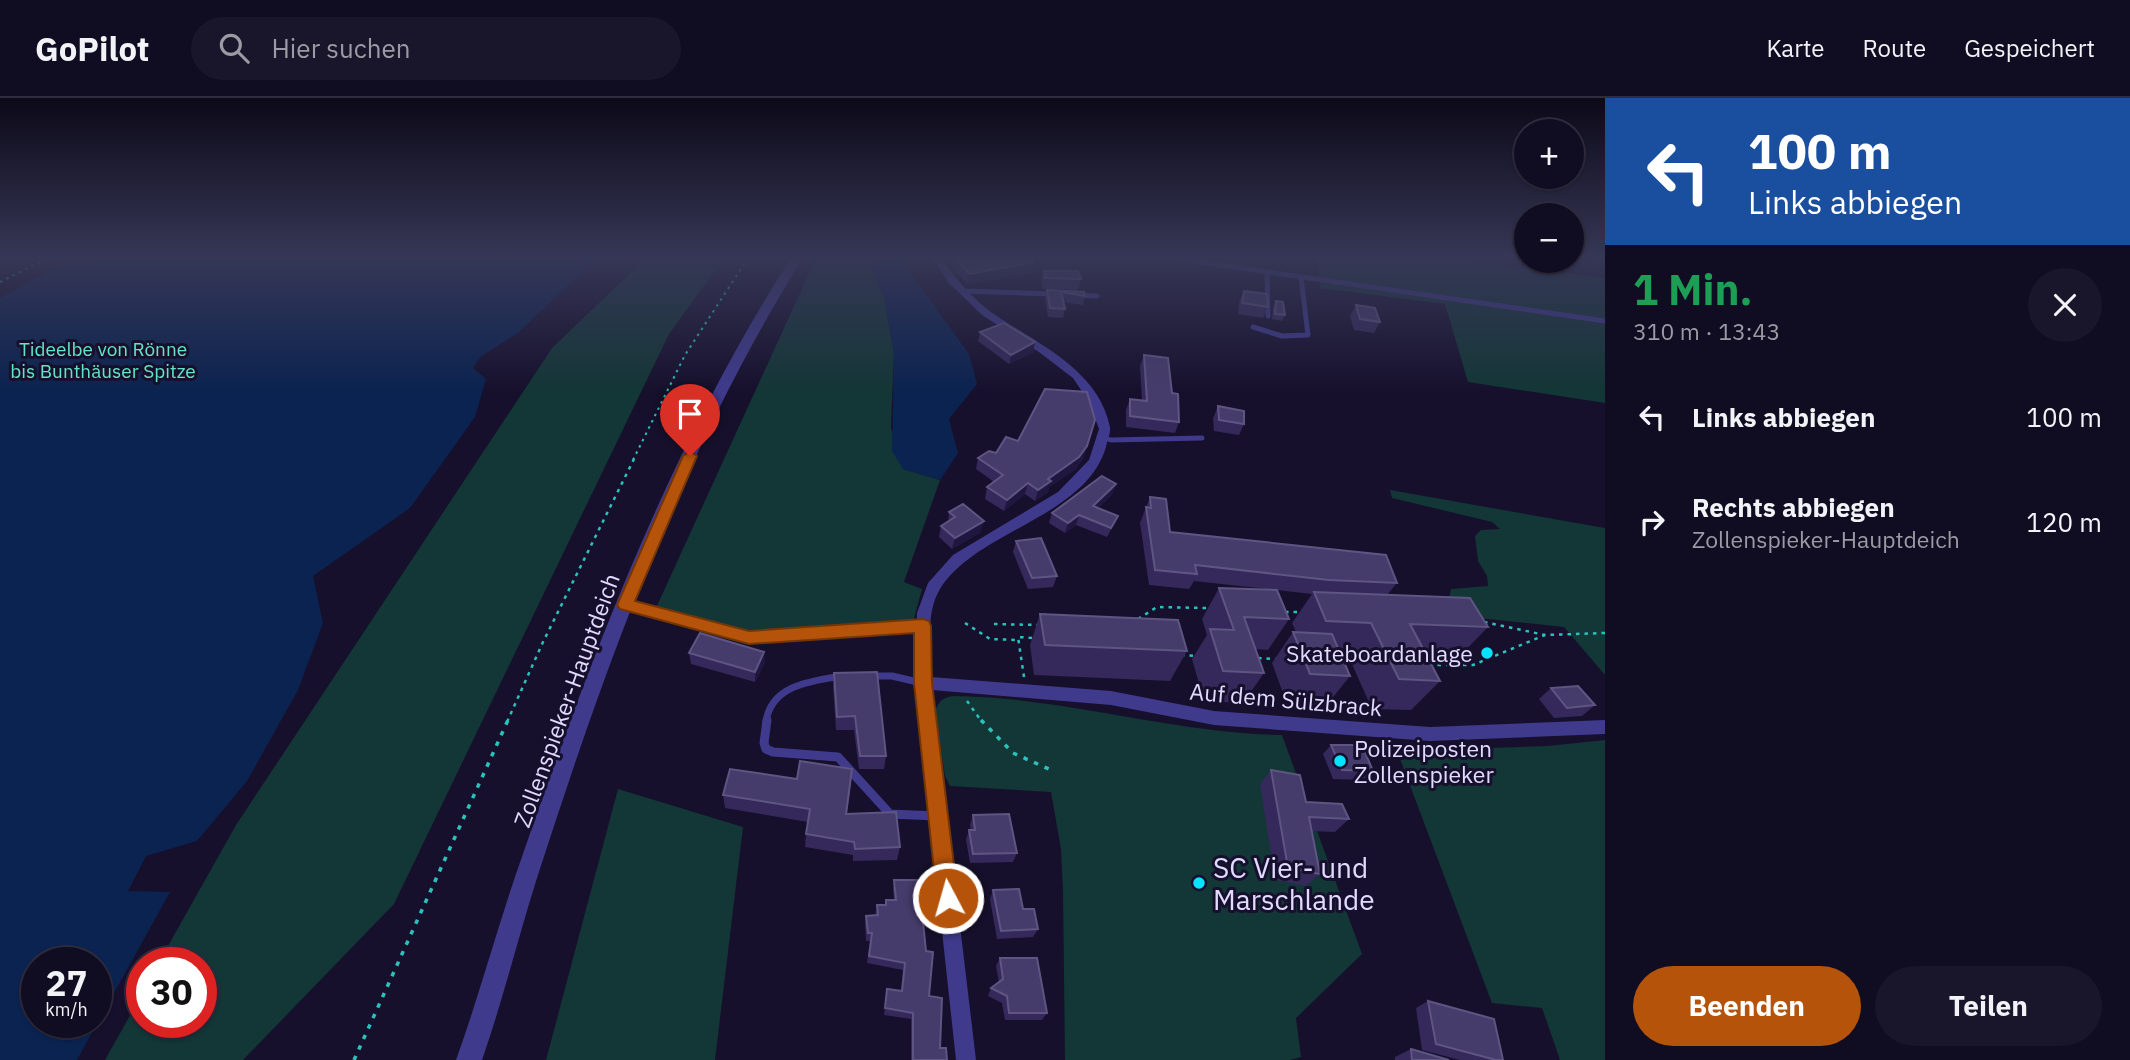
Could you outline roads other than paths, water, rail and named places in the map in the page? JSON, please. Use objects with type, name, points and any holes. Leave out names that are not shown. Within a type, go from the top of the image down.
[{"type":"street","name":"Zollenspieker-Hauptdeich","points":[[470,1060],[505,942],[562,775],[626,605],[660,522],[736,361],[767,303]]},
{"type":"street","points":[[966,1060],[923,683],[923,626],[928,599],[933,587],[958,559],[1063,495],[1095,462],[1105,429],[1095,402],[1077,376],[975,303]]},
{"type":"street","name":"Auf dem Sülzbrack","points":[[923,683],[1111,698],[1214,718],[1430,734],[1605,727]]},
{"type":"lane","points":[[1268,303],[1268,316]]},
{"type":"lane","points":[[1253,327],[1282,336],[1308,335],[1304,303]]},
{"type":"lane","points":[[1480,303],[1605,321]]},
{"type":"lane","points":[[1102,437],[1111,440],[1202,438]]},
{"type":"lane","points":[[626,605],[749,638],[923,626]]},
{"type":"lane","points":[[850,676],[823,677],[809,681],[774,698],[768,709],[764,743],[766,750],[838,757],[848,765],[882,809],[890,814],[939,816]]},
{"type":"lane","points":[[864,676],[892,676],[923,683]]},
{"type":"water","points":[[0,303],[549,303],[518,333],[480,357],[473,368],[486,379],[475,417],[410,508],[313,576],[323,623],[298,690],[247,781],[197,841],[146,856],[128,891],[170,892],[140,947],[126,947],[126,971],[112,997],[112,947],[21,947],[21,1038],[89,1038],[77,1060],[0,1060]]},
{"type":"water","points":[[885,303],[932,303],[969,354],[977,384],[949,419],[958,453],[940,480],[903,469],[892,451],[894,353]]},
{"type":"place","name":"Skateboardanlage","points":[[1487,653]]},
{"type":"place","name":"Polizeiposten Zollenspieker","points":[[1340,761]]},
{"type":"place","name":"SC Vier- und Marschlande","points":[[1199,883]]},
{"type":"park label","name":"Tideelbe von Rönne bis Bunthäuser Spitze","points":[[103,360]]}]
